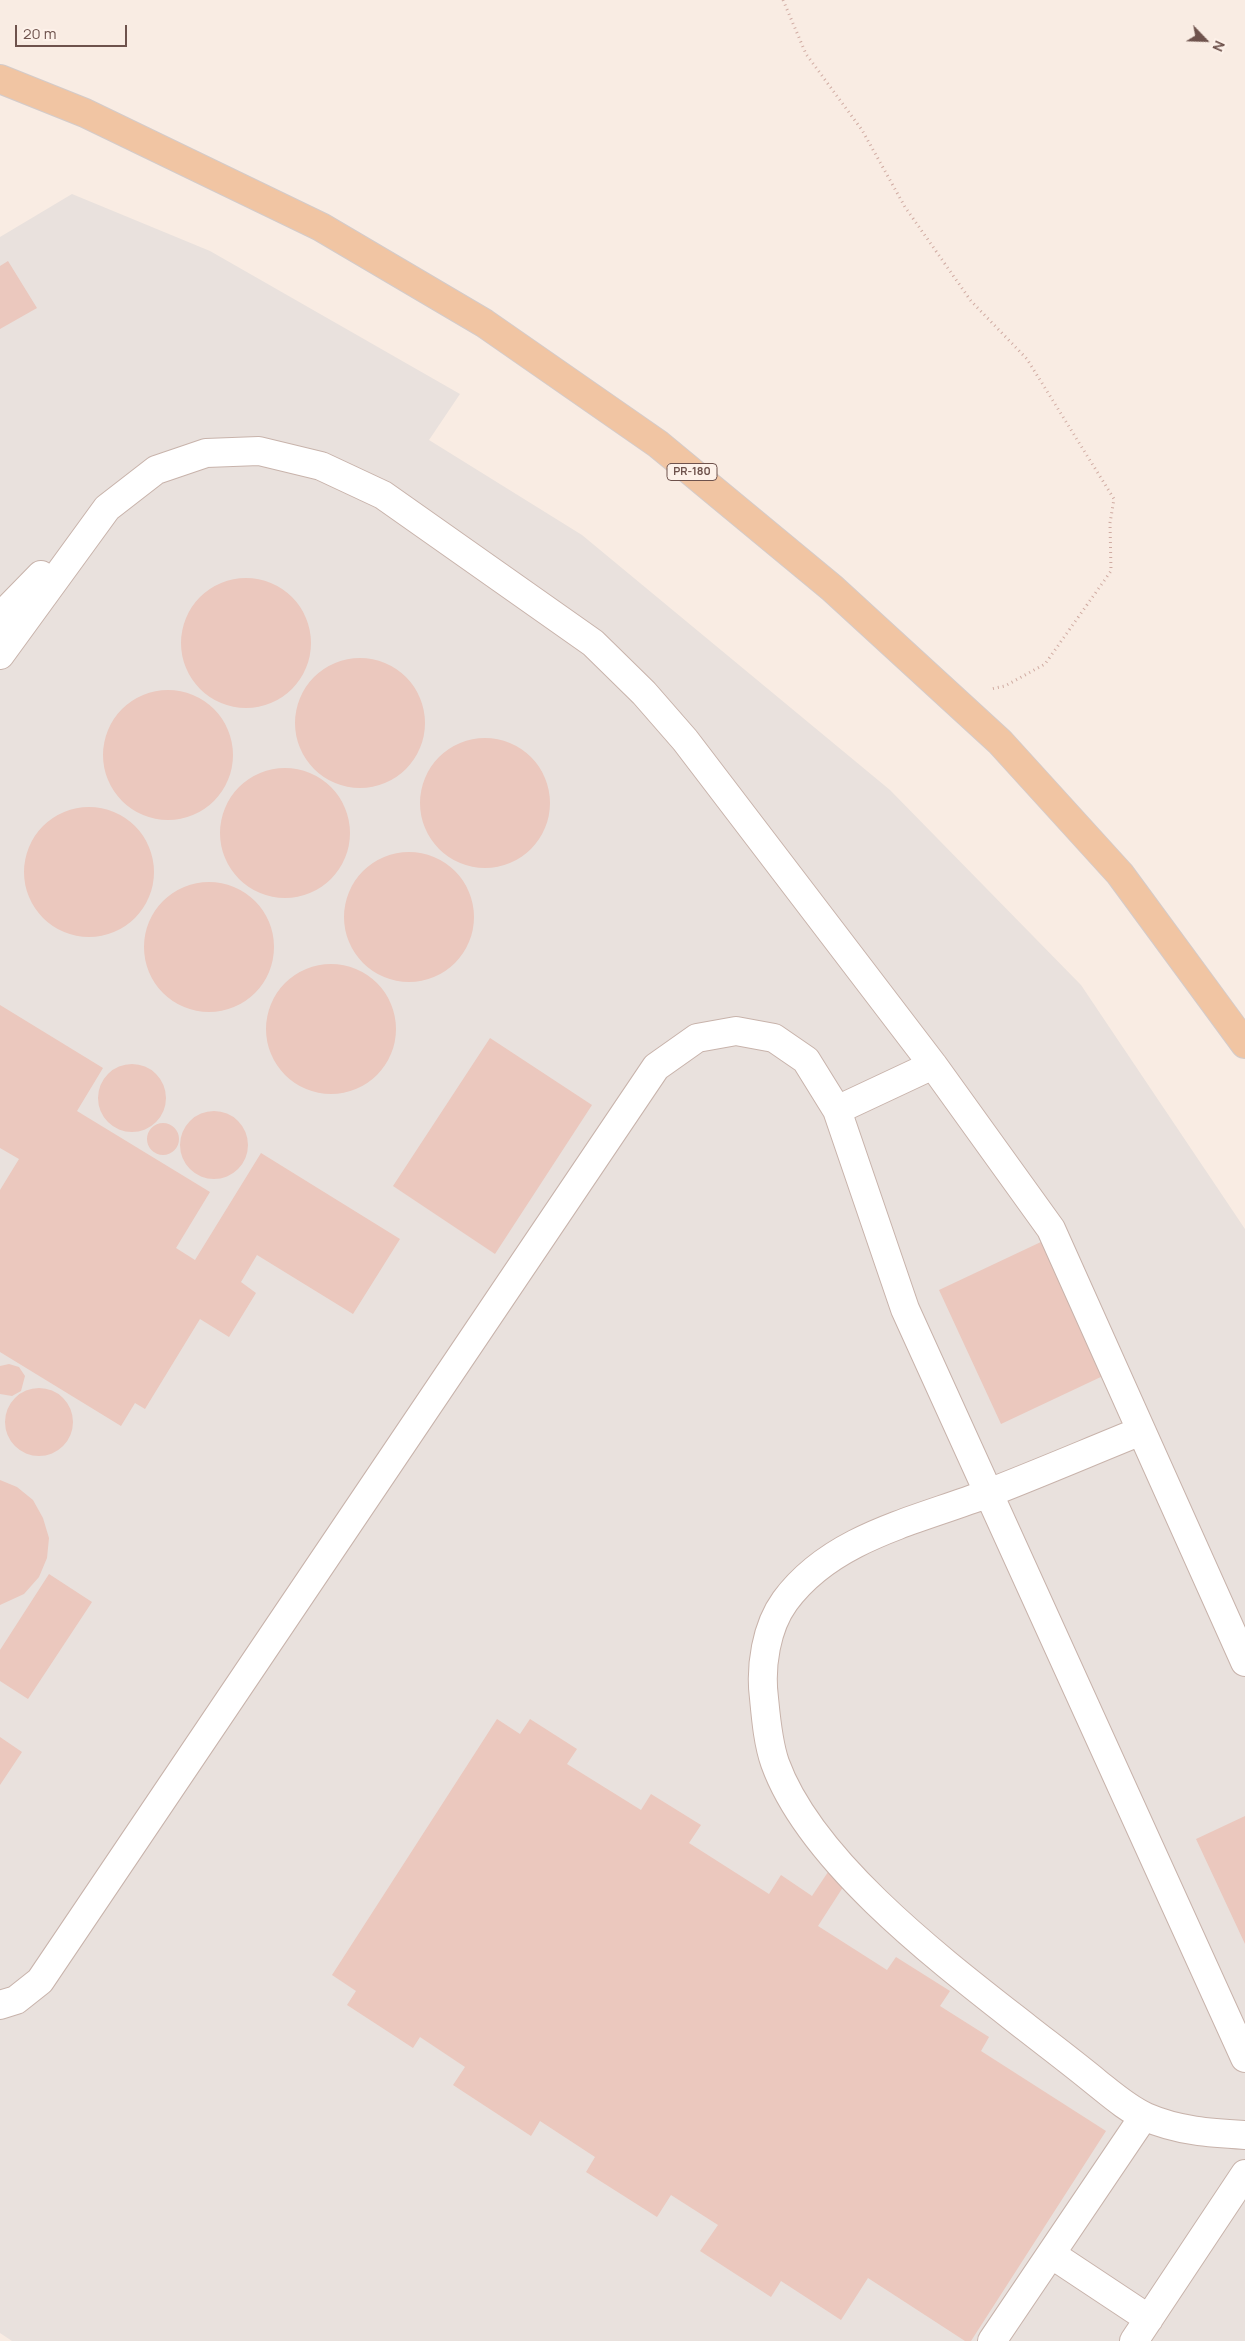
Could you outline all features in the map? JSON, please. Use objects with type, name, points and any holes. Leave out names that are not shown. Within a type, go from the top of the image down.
[{"type":"main road","name":"PR-180","points":[[0,79],[85,113],[320,227],[484,323],[658,444],[832,588],[1000,742],[1120,874],[1245,1044]]},
{"type":"lane","points":[[0,617],[107,508],[156,470],[206,452],[259,451],[321,466],[383,495],[593,643],[644,693],[691,748],[933,1065],[1051,1229],[1245,1662]]},
{"type":"lane","points":[[0,655],[107,508]]},
{"type":"lane","points":[[0,2005],[16,2000],[40,1981],[656,1067],[698,1038],[736,1031],[774,1038],[806,1060],[837,1110],[905,1309],[1245,2058]]},
{"type":"lane","points":[[837,1110],[933,1065]]},
{"type":"lane","points":[[1141,1431],[987,1493],[887,1530],[843,1549],[805,1576],[783,1604],[770,1634],[762,1678],[766,1719],[775,1762],[801,1814],[832,1854],[887,1913],[1011,2016],[1116,2098],[1144,2116],[1184,2130],[1245,2135]]},
{"type":"lane","points":[[992,2341],[1144,2116]]},
{"type":"lane","points":[[1134,2341],[1245,2174]]},
{"type":"lane","points":[[1051,2254],[1149,2319]]},
{"type":"path","points":[[784,0],[806,54],[862,130],[904,207],[971,301],[1027,359],[1114,498],[1110,523],[1111,571],[1045,664],[1005,686],[951,697]]},
{"type":"shaded area","points":[[72,194],[210,251],[460,394],[429,440],[582,535],[890,790],[1081,985],[1245,1229],[1245,2341],[12,2341],[0,2333],[0,237]]},
{"type":"building","points":[[8,261],[37,308],[0,329],[0,266]]},
{"type":"building","points":[[246,578],[259,579],[271,583],[292,597],[306,618],[310,630],[310,656],[306,668],[292,689],[271,703],[259,707],[246,708],[233,707],[221,703],[200,689],[186,668],[182,656],[181,643],[182,630],[186,618],[200,597],[221,583],[233,579]]},
{"type":"building","points":[[360,658],[373,659],[385,663],[406,677],[420,698],[424,710],[424,736],[420,748],[406,769],[385,783],[373,787],[360,788],[347,787],[335,783],[314,769],[300,748],[296,736],[295,723],[296,710],[300,698],[314,677],[335,663],[347,659]]},
{"type":"building","points":[[168,690],[181,691],[193,695],[214,709],[228,730],[232,742],[232,768],[228,780],[214,801],[193,815],[181,819],[168,820],[155,819],[143,815],[122,801],[108,780],[104,768],[103,755],[104,742],[108,730],[122,709],[143,695],[155,691]]},
{"type":"building","points":[[485,738],[498,739],[510,743],[531,757],[545,778],[549,790],[549,816],[545,828],[531,849],[510,863],[498,867],[485,868],[472,867],[460,863],[439,849],[425,828],[421,816],[420,803],[421,790],[425,778],[439,757],[460,743],[472,739]]},
{"type":"building","points":[[285,768],[298,769],[310,773],[331,787],[345,808],[349,820],[349,846],[345,858],[331,879],[310,893],[298,897],[285,898],[272,897],[260,893],[239,879],[225,858],[221,846],[220,833],[221,820],[225,808],[239,787],[260,773],[272,769]]},
{"type":"building","points":[[89,807],[102,808],[114,812],[135,826],[149,847],[153,859],[153,885],[149,897],[135,918],[114,932],[102,936],[89,937],[76,936],[64,932],[43,918],[29,897],[25,885],[24,872],[25,859],[29,847],[43,826],[64,812],[76,808]]},
{"type":"building","points":[[409,852],[422,853],[434,857],[455,871],[469,892],[473,904],[473,930],[469,942],[455,963],[434,977],[422,981],[409,982],[396,981],[384,977],[363,963],[349,942],[345,930],[344,917],[345,904],[349,892],[363,871],[384,857],[396,853]]},
{"type":"building","points":[[209,882],[222,883],[234,887],[255,901],[269,922],[273,934],[273,960],[269,972],[255,993],[234,1007],[222,1011],[209,1012],[196,1011],[184,1007],[163,993],[149,972],[145,960],[144,947],[145,934],[149,922],[163,901],[184,887],[196,883]]},
{"type":"building","points":[[331,964],[344,965],[356,969],[377,983],[391,1004],[395,1016],[395,1042],[391,1054],[377,1075],[356,1089],[344,1093],[331,1094],[318,1093],[306,1089],[285,1075],[271,1054],[267,1042],[266,1029],[267,1016],[271,1004],[285,983],[306,969],[318,965]]},
{"type":"building","points":[[0,1005],[103,1068],[77,1111],[210,1192],[176,1248],[195,1260],[261,1153],[400,1239],[353,1314],[257,1255],[241,1282],[256,1293],[229,1337],[200,1319],[145,1409],[135,1403],[121,1426],[0,1352],[0,1190],[19,1159],[0,1148]]},
{"type":"building","points":[[490,1038],[592,1105],[495,1254],[393,1186]]},
{"type":"building","points":[[132,1064],[145,1067],[156,1074],[163,1085],[166,1098],[163,1111],[156,1122],[145,1129],[132,1132],[119,1129],[108,1122],[101,1111],[98,1098],[101,1085],[108,1074],[119,1067]]},
{"type":"building","points":[[214,1111],[227,1114],[238,1121],[245,1132],[248,1145],[245,1158],[238,1169],[227,1176],[214,1179],[201,1176],[190,1169],[183,1158],[180,1145],[183,1132],[190,1121],[201,1114]]},
{"type":"building","points":[[163,1123],[175,1127],[179,1139],[175,1151],[163,1155],[151,1151],[147,1139],[151,1127]]},
{"type":"building","points":[[1043,1241],[1105,1375],[1001,1424],[939,1290]]},
{"type":"building","points":[[9,1364],[19,1367],[25,1376],[21,1391],[12,1396],[0,1394],[0,1366]]},
{"type":"building","points":[[39,1388],[52,1391],[63,1398],[70,1409],[73,1422],[70,1435],[63,1446],[52,1453],[39,1456],[26,1453],[15,1446],[8,1435],[5,1422],[8,1409],[15,1398],[26,1391]]},
{"type":"building","points":[[0,1480],[17,1487],[33,1500],[43,1518],[49,1538],[47,1558],[39,1577],[24,1594],[0,1605]]},
{"type":"building","points":[[49,1574],[92,1602],[28,1699],[0,1681],[0,1650]]},
{"type":"building","points":[[497,1719],[520,1734],[530,1719],[577,1749],[567,1764],[641,1810],[651,1794],[701,1825],[689,1843],[769,1894],[781,1875],[812,1896],[830,1869],[847,1881],[818,1926],[887,1970],[896,1957],[950,1991],[940,2006],[989,2037],[981,2051],[1106,2131],[971,2341],[965,2341],[868,2278],[841,2320],[781,2281],[771,2297],[700,2251],[718,2225],[671,2195],[657,2217],[586,2172],[595,2157],[540,2121],[531,2136],[453,2085],[465,2067],[420,2037],[413,2048],[347,2005],[356,1991],[332,1975]]},
{"type":"building","points":[[0,1737],[22,1752],[0,1785]]},
{"type":"building","points":[[1245,1816],[1245,1944],[1196,1839]]}]
